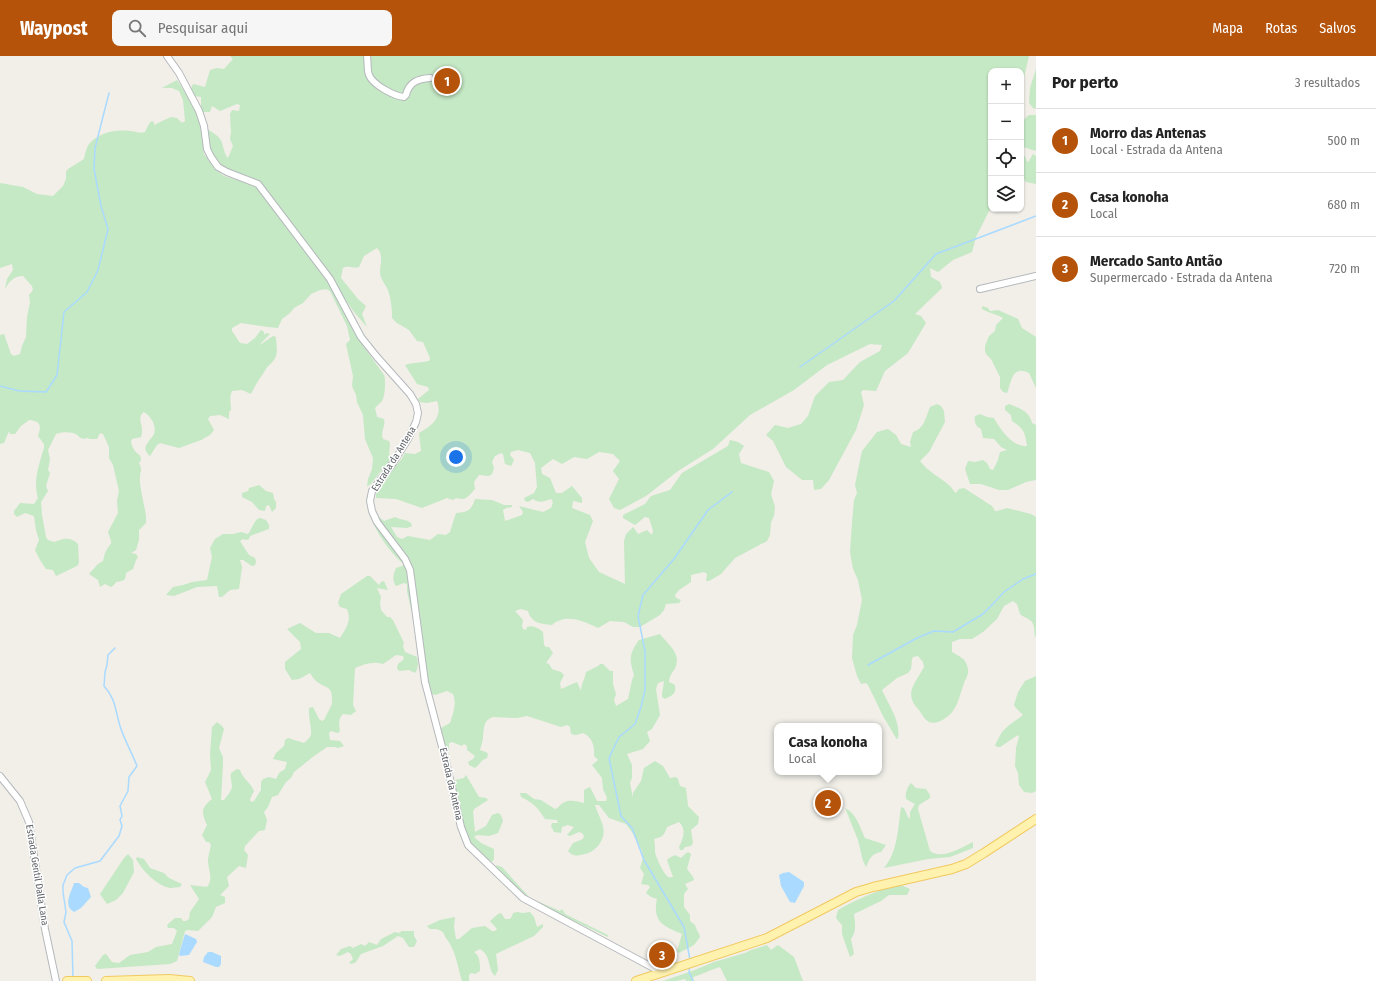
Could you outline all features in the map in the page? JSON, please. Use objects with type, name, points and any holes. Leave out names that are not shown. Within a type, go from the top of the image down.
[{"type":"main road","points":[[636,981],[767,938],[856,892],[952,869],[966,864],[1036,819]]},
{"type":"main road","points":[[106,981],[169,979],[190,981]]},
{"type":"main road","points":[[67,981],[87,981]]},
{"type":"street","name":"Estrada da Antena","points":[[167,56],[180,73],[199,111],[204,126],[207,149],[218,167],[258,184],[262,188],[330,279],[361,337],[377,358],[410,394],[416,404],[418,414],[408,439],[393,463],[372,491],[370,501],[372,511],[377,522],[405,559],[410,570],[425,682],[466,841],[523,898],[661,972]]},
{"type":"street","points":[[368,56],[369,75],[373,82],[399,97],[404,97],[406,95],[408,89],[415,81],[430,78]]},
{"type":"street","points":[[980,289],[1036,276]]},
{"type":"street","name":"Estrada Gentil Dalla Lana","points":[[0,776],[20,801],[29,822],[45,928],[56,981]]},
{"type":"green space","points":[[230,56],[1029,56],[1024,77],[1024,68],[988,68],[988,212],[976,237],[972,252],[953,260],[938,272],[930,268],[931,277],[940,282],[942,288],[915,314],[921,316],[926,323],[908,353],[885,371],[876,391],[863,390],[861,392],[864,405],[856,430],[829,480],[821,489],[814,490],[813,480],[802,480],[786,467],[773,441],[766,435],[775,425],[788,428],[801,424],[808,416],[815,396],[829,382],[843,380],[860,362],[880,351],[882,345],[870,344],[827,365],[794,390],[750,415],[713,449],[678,471],[646,496],[620,510],[614,508],[609,499],[619,479],[613,471],[620,461],[613,454],[599,452],[587,459],[574,457],[562,464],[553,459],[541,468],[542,474],[550,478],[556,493],[562,493],[572,486],[582,498],[582,503],[573,501],[572,508],[590,515],[593,521],[585,542],[589,558],[599,572],[625,584],[624,541],[626,534],[633,527],[638,534],[647,530],[652,535],[653,531],[649,518],[645,517],[635,525],[623,518],[623,515],[645,504],[651,496],[670,490],[682,473],[728,446],[730,440],[738,442],[744,446],[739,454],[741,463],[769,472],[774,481],[771,494],[775,507],[774,516],[771,522],[770,535],[767,541],[735,558],[721,574],[709,581],[706,581],[707,574],[704,572],[691,575],[691,582],[679,590],[675,595],[676,598],[681,600],[679,603],[666,604],[660,615],[640,627],[633,627],[624,622],[610,621],[598,628],[575,619],[563,619],[552,625],[548,625],[537,622],[531,618],[528,611],[521,609],[515,611],[523,620],[523,629],[526,630],[529,626],[537,628],[543,632],[544,645],[549,647],[553,653],[546,663],[549,664],[552,669],[561,672],[564,675],[560,683],[561,689],[577,682],[581,691],[586,672],[600,664],[603,664],[610,671],[613,671],[613,684],[616,694],[614,700],[616,706],[628,699],[634,675],[631,665],[631,657],[633,649],[639,640],[660,634],[674,650],[677,659],[669,682],[675,685],[675,690],[672,695],[665,699],[662,697],[664,681],[658,683],[656,689],[660,715],[652,729],[647,732],[650,741],[643,749],[627,754],[632,765],[632,778],[630,783],[633,798],[633,793],[641,781],[644,768],[655,761],[663,766],[670,778],[676,777],[680,786],[686,788],[688,806],[699,817],[698,824],[691,830],[693,843],[691,846],[685,847],[683,850],[680,850],[679,847],[684,831],[679,822],[667,827],[662,836],[654,839],[657,858],[668,877],[673,877],[667,860],[669,858],[675,855],[681,858],[688,852],[691,854],[687,869],[694,880],[685,884],[688,889],[684,894],[684,907],[690,915],[690,921],[695,925],[700,937],[694,945],[679,953],[677,951],[682,934],[665,925],[658,918],[656,913],[657,899],[646,893],[650,887],[648,885],[641,884],[644,874],[640,868],[643,858],[642,851],[626,824],[609,818],[599,805],[595,805],[604,831],[602,841],[587,854],[575,856],[568,851],[573,843],[583,839],[584,836],[582,833],[579,832],[570,836],[567,835],[574,827],[568,825],[562,827],[561,833],[554,832],[551,826],[552,823],[558,823],[557,820],[545,819],[535,806],[521,797],[520,793],[526,793],[534,799],[541,800],[555,809],[568,801],[584,803],[584,790],[590,787],[597,801],[606,801],[607,798],[603,789],[602,778],[592,765],[598,760],[594,756],[593,745],[589,737],[583,733],[576,735],[571,734],[570,727],[567,725],[561,727],[527,716],[517,718],[493,717],[487,720],[485,725],[480,750],[488,754],[487,758],[477,767],[475,768],[469,765],[468,762],[475,756],[467,750],[467,746],[464,744],[462,746],[452,742],[449,743],[449,754],[440,731],[441,728],[450,723],[455,705],[453,694],[447,691],[435,695],[432,694],[426,677],[407,591],[407,584],[404,583],[396,586],[393,580],[396,568],[405,565],[392,552],[380,536],[374,525],[370,509],[373,509],[384,521],[395,517],[411,523],[412,526],[407,528],[391,527],[397,537],[402,539],[408,536],[430,540],[438,534],[446,535],[450,532],[456,513],[468,510],[472,506],[475,499],[492,500],[504,505],[512,505],[512,507],[503,510],[505,521],[522,515],[523,512],[519,506],[543,512],[551,508],[553,502],[551,499],[542,502],[533,499],[528,502],[525,501],[524,498],[534,493],[537,487],[535,463],[530,453],[518,450],[511,452],[510,455],[514,460],[511,466],[505,464],[503,454],[501,453],[495,456],[492,462],[494,468],[492,474],[489,476],[479,475],[474,482],[475,489],[469,496],[463,499],[456,498],[453,500],[447,498],[422,508],[396,499],[376,498],[376,489],[380,480],[400,462],[405,453],[415,454],[421,451],[419,433],[432,424],[439,412],[437,401],[427,403],[420,402],[418,399],[429,390],[428,387],[417,384],[405,365],[429,361],[430,358],[423,342],[417,341],[409,330],[397,323],[392,318],[390,297],[380,274],[381,257],[377,248],[364,256],[359,267],[343,268],[341,278],[358,299],[366,306],[362,314],[367,327],[354,312],[277,205],[258,183],[224,172],[209,150],[207,129],[220,138],[228,158],[233,146],[230,139],[230,114],[232,110],[239,111],[240,105],[237,104],[220,111],[212,106],[210,112],[203,112],[201,109],[201,97],[194,96],[190,91],[193,84],[205,87],[210,70],[217,68],[224,69],[233,59]]},
{"type":"green space","points":[[1036,69],[1036,108],[1034,109],[1029,103],[1030,88]]},
{"type":"green space","points":[[177,80],[200,119],[204,154],[217,171],[224,176],[254,185],[264,195],[326,279],[359,334],[362,344],[384,375],[384,396],[382,401],[375,408],[377,417],[384,419],[382,436],[383,439],[389,441],[389,454],[394,458],[384,467],[370,485],[367,486],[372,469],[373,458],[365,439],[363,415],[352,386],[353,376],[346,344],[350,340],[347,326],[330,291],[326,289],[311,294],[303,303],[294,308],[282,319],[278,328],[241,323],[232,328],[232,331],[240,343],[247,344],[255,338],[261,330],[264,332],[264,335],[266,333],[270,334],[260,345],[273,336],[276,337],[277,351],[275,358],[256,384],[251,394],[242,390],[232,391],[230,398],[231,410],[229,412],[229,419],[220,415],[210,416],[208,419],[214,430],[210,435],[201,440],[179,448],[160,443],[150,456],[147,453],[146,447],[154,434],[155,428],[149,416],[144,412],[142,414],[140,418],[142,430],[141,437],[132,439],[131,442],[141,458],[139,463],[141,469],[140,481],[146,516],[146,523],[139,530],[139,540],[136,550],[131,553],[136,554],[138,557],[133,569],[126,573],[125,579],[116,582],[111,587],[105,584],[100,587],[98,580],[89,574],[98,564],[103,561],[105,552],[111,543],[108,532],[118,513],[117,501],[119,491],[113,465],[109,458],[109,447],[103,434],[100,433],[97,439],[83,439],[73,433],[58,433],[56,434],[48,450],[50,459],[48,470],[50,473],[46,486],[48,491],[41,502],[46,537],[48,540],[54,542],[63,539],[75,541],[78,544],[79,563],[77,566],[56,576],[53,570],[46,569],[35,550],[39,540],[34,516],[25,513],[17,517],[14,514],[14,511],[20,503],[34,504],[38,498],[36,479],[44,444],[38,436],[40,429],[39,424],[36,421],[29,420],[21,426],[15,434],[10,434],[9,431],[4,443],[0,444],[0,335],[4,334],[11,354],[14,356],[20,354],[26,337],[27,317],[30,302],[29,295],[33,290],[32,286],[23,276],[14,278],[5,289],[7,279],[13,270],[12,264],[0,268],[0,183],[23,187],[37,194],[53,196],[63,186],[68,169],[84,159],[89,144],[97,137],[113,131],[132,131],[143,133],[150,122],[153,121],[155,126],[156,124],[171,117],[177,118],[182,123],[185,121],[183,100],[179,91],[172,88],[162,88]]},
{"type":"green space","points":[[1029,115],[1036,115],[1036,151],[1024,147],[1024,121]]},
{"type":"green space","points":[[1033,154],[1036,156],[1036,184],[1026,182],[1024,179],[1024,156],[1027,162]]},
{"type":"green space","points":[[982,306],[988,308],[990,311],[998,310],[1018,319],[1022,328],[1036,337],[1036,388],[1029,373],[1019,371],[1014,375],[1007,393],[1003,392],[1000,388],[1000,377],[991,359],[986,354],[985,346],[989,336],[995,331],[996,325],[1003,318],[982,309]]},
{"type":"green space","points":[[937,404],[941,406],[944,411],[945,422],[929,452],[920,461],[923,465],[950,486],[956,493],[959,489],[964,488],[992,506],[995,511],[1007,508],[1031,514],[1036,517],[1036,638],[1033,623],[1020,614],[1017,604],[1013,601],[1004,606],[997,619],[983,632],[972,639],[960,639],[952,642],[952,652],[964,660],[967,665],[968,673],[955,708],[948,716],[935,723],[931,723],[926,719],[914,704],[912,698],[912,688],[924,667],[923,662],[918,656],[913,657],[911,669],[908,673],[897,678],[882,690],[894,714],[898,726],[898,739],[883,716],[868,685],[866,683],[861,684],[852,658],[853,635],[857,625],[862,600],[858,580],[853,569],[850,552],[854,500],[857,493],[855,485],[862,451],[877,432],[888,429],[896,435],[901,444],[911,447],[910,442],[913,432],[920,428],[926,419],[930,407]]},
{"type":"green space","points":[[1009,404],[1024,411],[1031,419],[1032,423],[1036,425],[1036,480],[1026,482],[1008,490],[999,490],[981,484],[970,484],[965,469],[968,461],[975,462],[983,460],[987,463],[990,469],[993,470],[1000,452],[1007,450],[1001,447],[994,439],[983,438],[981,429],[975,422],[975,416],[980,414],[994,418],[1003,432],[1012,441],[1022,446],[1027,446],[1026,437],[1023,431],[1012,421],[1011,415],[1005,410],[1005,406]]},
{"type":"green space","points":[[259,485],[266,491],[273,493],[276,508],[272,512],[269,505],[266,506],[265,511],[259,510],[252,502],[242,497],[242,493],[248,491],[249,488]]},
{"type":"green space","points":[[260,518],[266,520],[269,525],[269,529],[250,536],[249,539],[243,539],[240,541],[249,555],[255,558],[256,562],[255,565],[252,566],[243,560],[240,560],[242,567],[239,589],[230,590],[222,597],[219,597],[217,586],[197,587],[174,596],[166,595],[173,587],[207,580],[212,557],[210,548],[215,539],[223,534],[241,532],[248,534],[255,522]]},
{"type":"green space","points":[[367,576],[370,576],[379,585],[384,581],[388,590],[377,588],[381,597],[381,610],[387,617],[390,617],[393,620],[404,643],[403,646],[405,652],[417,657],[418,667],[415,673],[409,670],[399,671],[397,668],[398,664],[404,659],[403,656],[396,655],[383,664],[369,663],[355,668],[353,705],[356,711],[351,715],[343,714],[339,724],[340,731],[338,733],[331,731],[329,733],[330,740],[340,741],[344,746],[338,748],[327,747],[314,756],[294,772],[278,795],[272,797],[264,812],[267,820],[265,830],[259,831],[245,846],[244,850],[248,855],[246,868],[239,866],[227,877],[229,886],[220,895],[225,897],[225,903],[216,907],[212,917],[198,931],[185,931],[177,961],[170,964],[97,969],[95,966],[103,955],[106,954],[112,962],[119,963],[130,955],[148,952],[156,947],[172,944],[177,931],[174,928],[168,928],[167,925],[175,918],[181,918],[183,921],[189,919],[190,912],[199,899],[190,885],[207,887],[210,880],[208,861],[211,845],[209,842],[206,842],[202,835],[207,825],[203,810],[212,799],[205,782],[211,770],[210,754],[212,727],[217,722],[224,729],[219,748],[223,757],[221,800],[224,800],[231,791],[231,773],[237,769],[240,770],[253,788],[254,791],[250,799],[251,802],[254,801],[261,790],[261,782],[263,779],[269,777],[276,779],[279,773],[285,769],[287,762],[273,759],[276,753],[284,746],[285,740],[288,738],[304,743],[311,736],[309,708],[313,707],[319,719],[322,721],[325,719],[332,704],[330,690],[316,681],[310,673],[299,679],[292,680],[285,669],[285,662],[301,649],[300,642],[287,629],[300,623],[316,633],[329,633],[340,638],[349,621],[347,609],[340,607],[338,603],[341,594]]},
{"type":"green space","points":[[1036,676],[1036,791],[1032,793],[1024,792],[1019,785],[1018,773],[1015,766],[1018,735],[1000,747],[995,745],[1002,732],[1023,715],[1014,705],[1018,692],[1025,681]]},
{"type":"green space","points":[[466,775],[479,797],[486,798],[488,800],[474,809],[475,832],[486,826],[492,815],[498,813],[501,815],[503,821],[498,833],[489,836],[477,835],[474,837],[481,843],[494,849],[494,859],[492,862],[479,854],[473,848],[461,820],[455,780],[464,778]]},
{"type":"green space","points":[[911,783],[916,788],[926,789],[930,795],[930,798],[919,805],[918,809],[930,851],[946,854],[973,842],[973,848],[950,857],[928,859],[884,868],[889,862],[895,847],[901,807],[904,808],[910,819],[910,812],[915,804],[906,799],[908,786]]},
{"type":"green space","points":[[845,808],[855,817],[865,838],[886,845],[881,852],[871,857],[866,867],[858,840]]},
{"type":"green space","points":[[128,854],[133,860],[134,872],[123,893],[116,900],[107,904],[100,894]]},
{"type":"green space","points":[[137,857],[144,859],[150,868],[164,873],[169,878],[182,884],[180,887],[170,888],[155,881],[142,868],[136,859]]},
{"type":"green space","points":[[496,865],[502,867],[530,898],[560,911],[562,909],[565,914],[608,935],[608,937],[528,899],[497,870]]},
{"type":"green space","points":[[898,884],[910,889],[907,895],[889,895],[881,901],[854,914],[855,930],[851,939],[854,954],[850,957],[842,934],[842,925],[836,918],[838,910],[882,889]]},
{"type":"green space","points":[[530,912],[534,917],[537,927],[543,924],[543,927],[534,936],[496,954],[498,970],[495,976],[484,952],[480,949],[474,952],[479,958],[480,971],[475,974],[471,973],[469,975],[469,981],[462,981],[455,954],[443,932],[437,929],[430,929],[427,926],[440,920],[455,917],[454,927],[456,939],[459,939],[472,928],[485,926],[492,931],[495,931],[497,929],[490,921],[498,914],[501,913],[505,919],[510,919],[513,913]]},
{"type":"green space","points":[[402,931],[414,931],[414,936],[417,941],[414,947],[409,947],[403,938],[398,936],[383,946],[361,954],[356,962],[352,964],[349,963],[353,959],[351,954],[348,952],[340,956],[336,955],[341,949],[350,946],[353,948],[361,944],[365,946],[369,942],[377,945],[381,939],[395,932],[399,933]]},
{"type":"green space","points":[[767,945],[771,950],[778,945],[794,957],[803,981],[727,981],[720,967],[693,977],[694,981],[686,981],[685,979],[677,981],[663,981],[714,962]]},
{"type":"water","points":[[789,872],[804,882],[804,886],[795,903],[790,902],[781,886],[779,875]]},
{"type":"water","points":[[74,883],[79,883],[88,888],[91,897],[81,908],[74,912],[70,909],[68,902]]},
{"type":"water","points":[[185,934],[196,939],[197,942],[189,955],[180,956],[179,954]]},
{"type":"water","points":[[208,952],[221,956],[221,964],[219,967],[203,962],[204,957]]},
{"type":"waterway","points":[[0,386],[19,391],[46,392],[57,375],[64,312],[87,292],[98,270],[108,229],[101,206],[94,169],[95,148],[109,93]]},
{"type":"waterway","points":[[800,367],[894,301],[936,254],[1036,216]]},
{"type":"waterway","points":[[690,960],[684,927],[644,860],[632,828],[621,816],[609,758],[619,737],[635,724],[645,690],[645,651],[638,616],[643,595],[674,559],[708,510],[732,492]]},
{"type":"waterway","points":[[868,665],[917,638],[934,631],[953,632],[983,614],[1004,592],[1023,579],[1036,574]]},
{"type":"waterway","points":[[73,978],[72,941],[64,922],[66,912],[63,885],[67,875],[75,868],[100,861],[119,836],[122,826],[120,820],[122,816],[120,806],[128,791],[129,777],[137,766],[122,731],[111,695],[104,686],[108,655],[115,648]]},
{"type":"waterway","points":[[690,966],[689,972],[693,981]]},
{"type":"place","name":"Morro das Antenas","points":[[447,81]]},
{"type":"place","name":"Casa konoha","points":[[828,803]]},
{"type":"place","name":"Mercado Santo Antão","points":[[662,955]]}]
